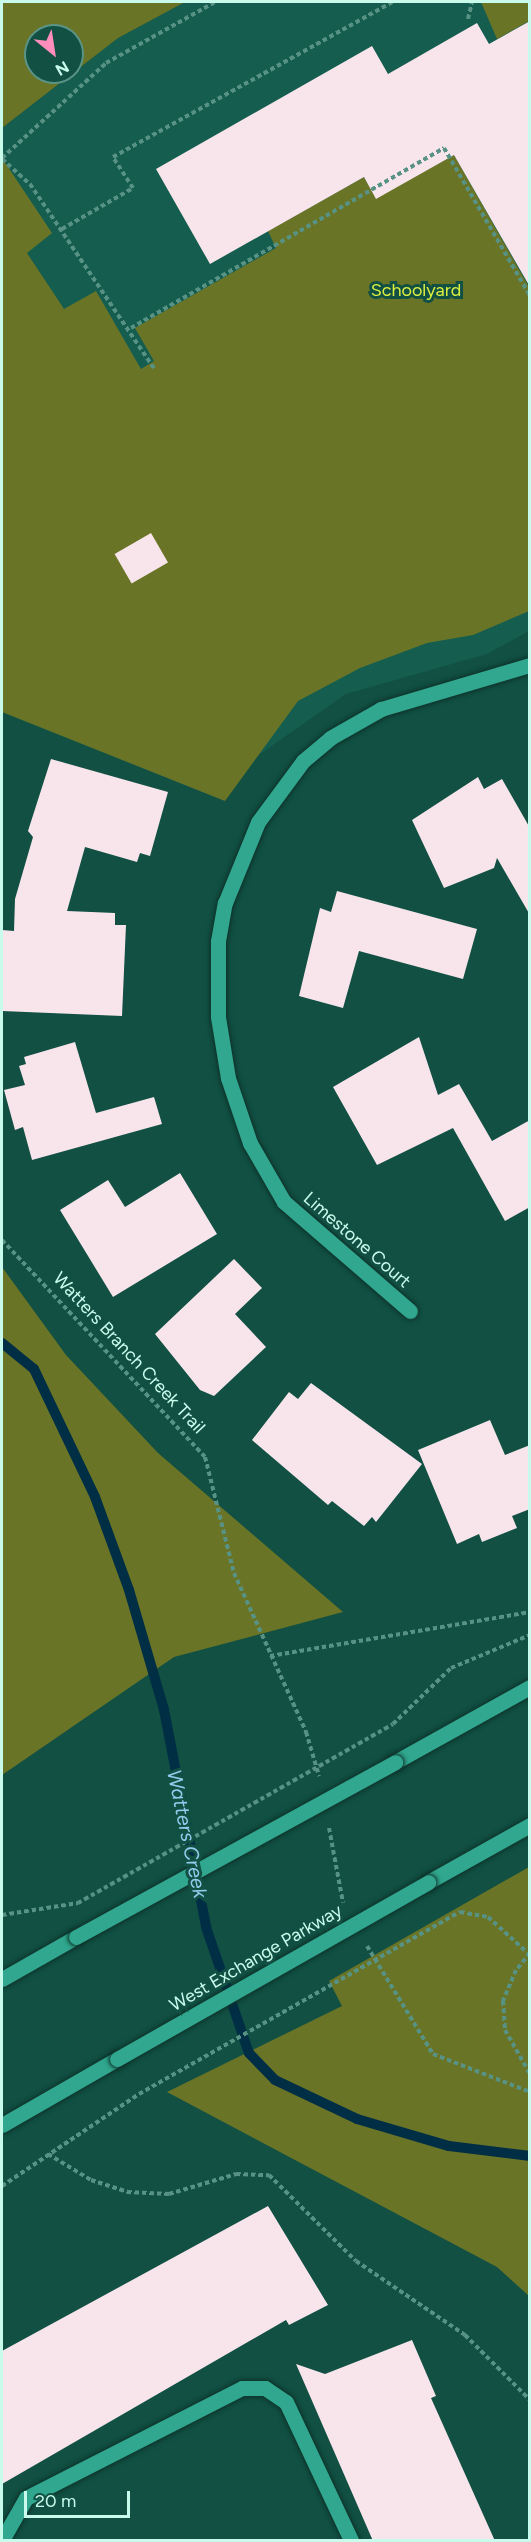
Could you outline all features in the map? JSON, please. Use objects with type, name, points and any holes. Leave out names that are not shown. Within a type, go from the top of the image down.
[{"type":"main road","name":"Limestone Court","points":[[410,1311],[284,1202],[250,1143],[228,1078],[218,1017],[218,941],[225,903],[258,822],[303,761],[345,727],[381,709],[530,665]]},
{"type":"main road","points":[[2,1979],[530,1687]]},
{"type":"main road","name":"West Exchange Parkway","points":[[2,2125],[530,1825]]},
{"type":"main road","points":[[2,2541],[26,2498],[242,2388],[265,2388],[286,2402],[351,2541]]},
{"type":"path","points":[[155,370],[131,328],[30,184],[2,159],[106,63],[215,2]]},
{"type":"path","points":[[62,229],[133,188],[113,157],[393,2]]},
{"type":"path","points":[[468,19],[472,2]]},
{"type":"path","points":[[131,328],[444,148],[530,296]]},
{"type":"path","name":"Watters Branch Creek Trail","points":[[2,1240],[197,1446],[211,1474],[234,1573],[270,1656],[530,1612]]},
{"type":"path","points":[[2,1915],[78,1903],[393,1724],[451,1668],[530,1635]]},
{"type":"path","points":[[2,2186],[139,2094],[460,1912],[488,1917],[529,1954],[503,2001],[504,2030],[530,2074]]},
{"type":"path","points":[[48,2154],[91,2180],[127,2192],[169,2194],[236,2174],[269,2175],[356,2262],[465,2335],[530,2400]]},
{"type":"shaded area","points":[[185,2],[529,2],[529,631],[487,654],[346,694],[253,759],[225,801],[2,712],[2,128],[59,84],[84,84],[84,64],[118,38]]},
{"type":"green space","points":[[2,2],[185,2],[118,38],[84,64],[84,24],[24,24],[24,84],[59,84],[2,128]]},
{"type":"green space","points":[[481,2],[529,2],[529,21],[497,39]]},
{"type":"green space","name":"Schoolyard","points":[[454,155],[529,287],[529,611],[473,635],[427,643],[360,668],[298,701],[225,801],[2,712],[2,158],[52,233],[27,253],[64,309],[96,291],[141,369],[154,361],[135,328],[276,248],[268,231],[364,177],[376,198]]},
{"type":"green space","points":[[2,1267],[66,1355],[158,1453],[343,1612],[174,1657],[2,1775]]},
{"type":"green space","points":[[529,1867],[529,2296],[497,2267],[167,2092],[342,2006],[329,1981]]},
{"type":"building","points":[[530,21],[530,287],[454,155],[376,199],[364,177],[210,264],[156,169],[372,46],[388,74],[477,23],[489,44]]},
{"type":"building","points":[[151,533],[168,562],[132,583],[115,554]]},
{"type":"building","points":[[51,759],[168,792],[150,856],[140,853],[137,862],[85,847],[67,911],[115,913],[115,925],[126,925],[122,1016],[2,1011],[2,930],[14,931],[15,899],[33,837],[28,831]]},
{"type":"building","points":[[478,777],[484,789],[502,779],[530,828],[530,915],[497,858],[494,868],[444,888],[412,820]]},
{"type":"building","points":[[337,891],[477,929],[463,979],[359,951],[343,1008],[299,996],[320,908],[331,912]]},
{"type":"building","points":[[419,1037],[438,1095],[459,1084],[492,1141],[530,1120],[530,1207],[505,1221],[453,1128],[377,1165],[333,1087]]},
{"type":"building","points":[[75,1042],[96,1113],[154,1097],[162,1124],[32,1160],[23,1127],[15,1130],[4,1090],[25,1085],[19,1066],[26,1064],[24,1057]]},
{"type":"building","points":[[180,1173],[217,1234],[113,1297],[60,1210],[108,1180],[125,1207]]},
{"type":"building","points":[[234,1259],[262,1288],[235,1314],[266,1347],[214,1396],[200,1390],[155,1334]]},
{"type":"building","points":[[311,1383],[422,1464],[376,1522],[372,1517],[364,1526],[332,1501],[328,1505],[252,1440],[289,1392],[298,1399]]},
{"type":"building","points":[[490,1420],[505,1455],[530,1445],[530,1509],[512,1516],[517,1528],[482,1542],[479,1534],[457,1544],[418,1450]]},
{"type":"building","points":[[268,2206],[328,2305],[289,2325],[286,2320],[2,2484],[2,2351]]},
{"type":"building","points":[[412,2340],[436,2396],[431,2398],[495,2541],[373,2541],[296,2364],[325,2374]]},
{"type":"waterway","name":"Watters Creek","points":[[2,1343],[34,1369],[95,1497],[129,1590],[164,1710],[206,1927],[249,2053],[275,2080],[357,2119],[449,2146],[530,2156]]}]
